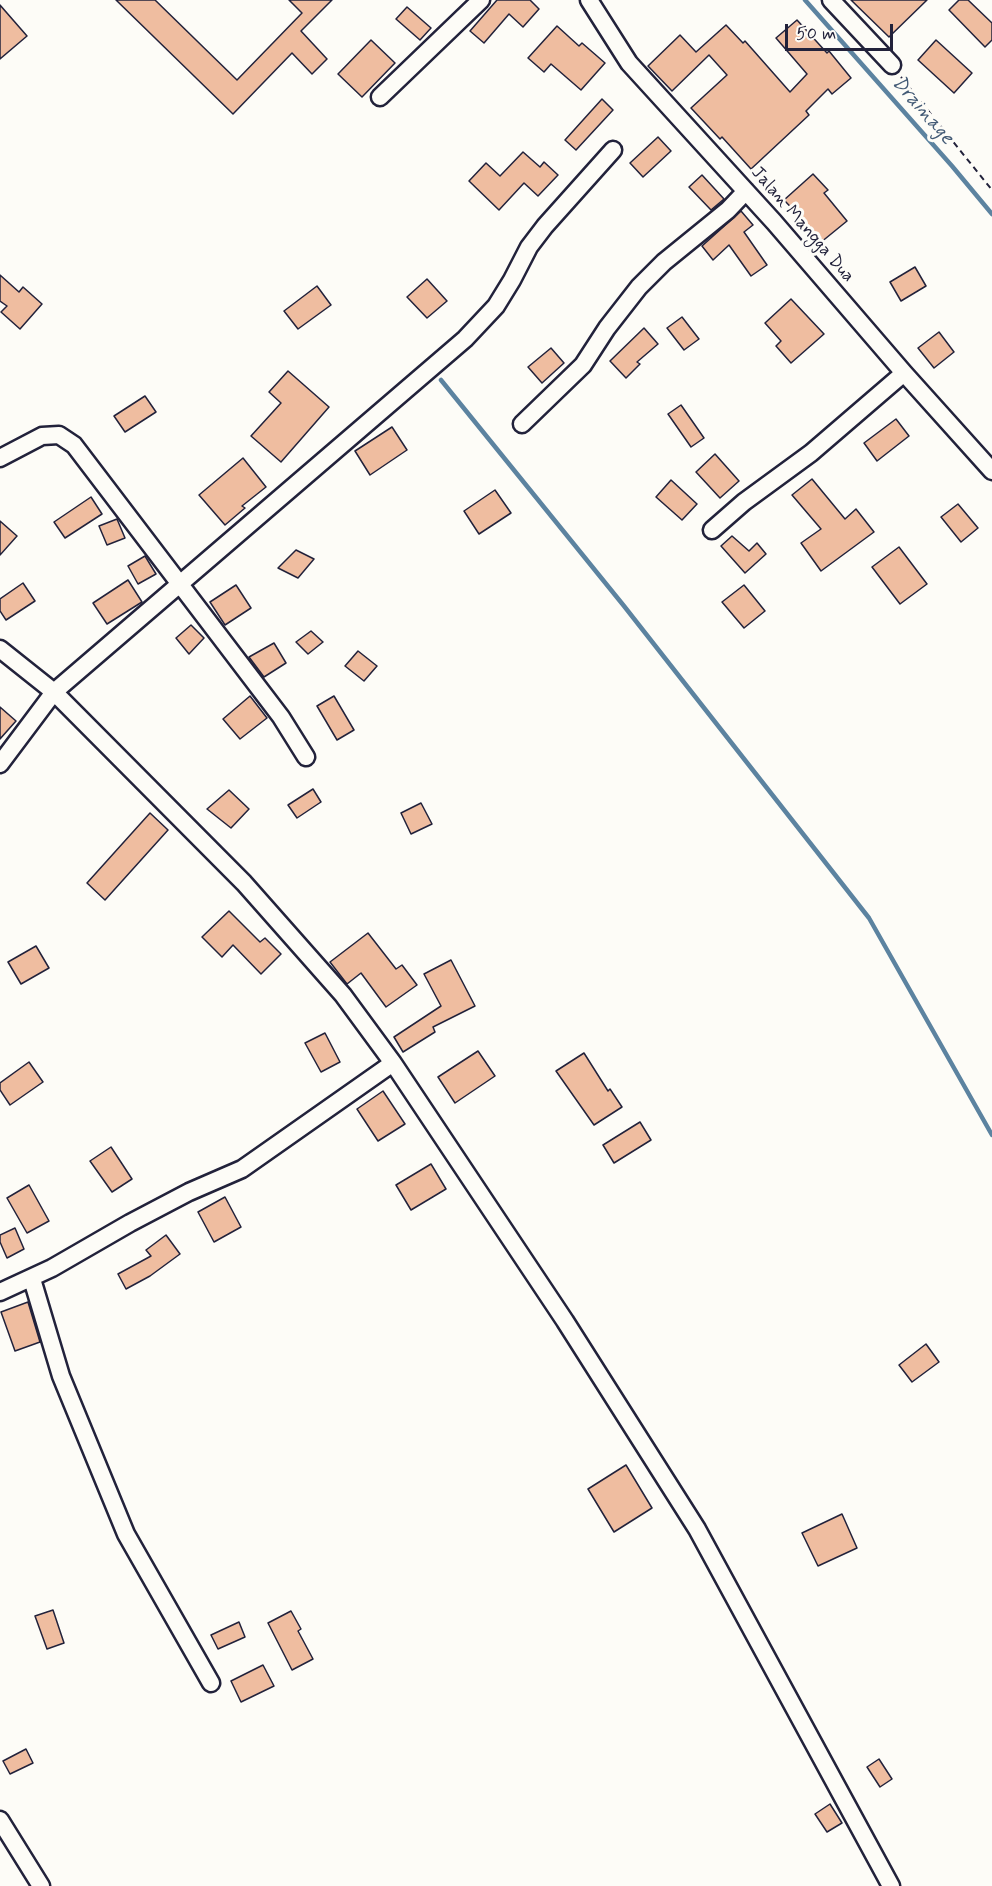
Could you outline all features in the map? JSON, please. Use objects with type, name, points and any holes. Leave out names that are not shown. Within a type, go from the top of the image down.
[{"type":"street","points":[[380,97],[481,0]]},
{"type":"street","name":"Jalan Mangga Dua","points":[[589,0],[629,63],[746,191],[992,471]]},
{"type":"street","points":[[831,0],[892,65]]},
{"type":"street","points":[[0,764],[54,692],[465,339],[496,306],[529,247],[545,226],[613,150]]},
{"type":"street","points":[[522,424],[584,365],[607,328],[639,287],[664,262],[728,210],[746,191]]},
{"type":"street","points":[[711,530],[744,502],[811,453],[904,373]]},
{"type":"street","points":[[0,459],[42,435],[59,435],[74,445],[281,717],[306,757]]},
{"type":"street","points":[[0,649],[54,692],[244,883],[343,995],[393,1063],[565,1321],[697,1529],[891,1886]]},
{"type":"street","points":[[0,1292],[32,1279],[189,1192],[242,1169],[393,1063]]},
{"type":"street","points":[[32,1279],[61,1376],[126,1534],[211,1683]]},
{"type":"street","points":[[0,1820],[41,1886]]},
{"type":"path","points":[[892,65],[992,190]]},
{"type":"building","points":[[116,0],[155,0],[237,80],[302,13],[289,0],[332,0],[301,31],[327,59],[312,74],[292,53],[233,114]]},
{"type":"building","points":[[497,0],[530,0],[539,9],[523,27],[509,14],[484,43],[470,31]]},
{"type":"building","points":[[851,0],[927,0],[889,37]]},
{"type":"building","points":[[959,0],[968,0],[992,23],[992,40],[985,47],[949,10]]},
{"type":"building","points":[[0,5],[27,36],[0,59]]},
{"type":"building","points":[[407,7],[431,28],[420,40],[396,19]]},
{"type":"building","points":[[797,20],[827,53],[829,51],[851,78],[832,94],[828,89],[806,111],[809,115],[751,169],[691,108],[727,75],[709,55],[672,91],[648,66],[680,35],[696,52],[726,25],[743,43],[745,41],[790,92],[807,74],[776,38]]},
{"type":"building","points":[[557,26],[579,46],[582,43],[605,63],[581,90],[551,64],[544,72],[528,58]]},
{"type":"building","points":[[371,40],[395,63],[362,97],[338,74]]},
{"type":"building","points":[[936,40],[972,73],[954,93],[918,60]]},
{"type":"building","points":[[602,99],[613,110],[576,150],[565,140]]},
{"type":"building","points":[[658,137],[671,151],[643,177],[630,163]]},
{"type":"building","points":[[523,152],[540,167],[544,162],[558,175],[538,196],[524,183],[499,210],[469,181],[486,163],[500,176]]},
{"type":"building","points":[[813,174],[828,190],[824,193],[847,221],[820,243],[805,222],[784,200]]},
{"type":"building","points":[[702,175],[724,199],[711,210],[689,187]]},
{"type":"building","points":[[741,211],[753,225],[744,232],[767,265],[751,276],[729,245],[713,260],[702,246]]},
{"type":"building","points":[[915,267],[926,286],[901,301],[890,282]]},
{"type":"building","points":[[0,275],[19,292],[23,287],[42,304],[20,329],[1,312],[7,306],[0,301]]},
{"type":"building","points":[[427,279],[447,301],[427,318],[407,297]]},
{"type":"building","points":[[317,286],[331,305],[298,329],[284,311]]},
{"type":"building","points":[[791,299],[824,334],[791,363],[776,346],[781,341],[765,323]]},
{"type":"building","points":[[682,317],[699,339],[684,350],[667,328]]},
{"type":"building","points":[[644,328],[658,344],[637,362],[640,364],[626,378],[610,361]]},
{"type":"building","points":[[939,332],[954,352],[934,368],[918,348]]},
{"type":"building","points":[[551,348],[564,363],[542,383],[528,367]]},
{"type":"building","points":[[288,371],[329,407],[281,462],[251,436],[281,403],[269,392]]},
{"type":"building","points":[[145,396],[156,412],[125,432],[114,416]]},
{"type":"building","points":[[681,405],[704,438],[691,447],[668,414]]},
{"type":"building","points":[[896,419],[909,436],[877,461],[864,443]]},
{"type":"building","points":[[392,427],[407,450],[370,475],[355,451]]},
{"type":"building","points":[[715,454],[739,481],[720,498],[696,472]]},
{"type":"building","points":[[243,458],[266,487],[242,506],[245,508],[225,525],[199,495]]},
{"type":"building","points":[[812,479],[845,519],[856,509],[874,532],[821,571],[801,543],[821,529],[792,495]]},
{"type":"building","points":[[671,480],[697,504],[682,520],[656,497]]},
{"type":"building","points":[[495,490],[511,513],[479,534],[464,511]]},
{"type":"building","points":[[91,497],[102,514],[65,538],[54,522]]},
{"type":"building","points":[[958,504],[978,528],[961,542],[941,517]]},
{"type":"building","points":[[117,519],[125,538],[107,545],[99,526]]},
{"type":"building","points":[[0,521],[17,536],[0,555]]},
{"type":"building","points":[[732,536],[749,551],[757,543],[766,554],[745,573],[721,546]]},
{"type":"building","points":[[899,547],[927,584],[900,604],[872,567]]},
{"type":"building","points":[[296,550],[314,559],[298,578],[278,568]]},
{"type":"building","points":[[145,556],[156,574],[138,584],[128,566]]},
{"type":"building","points":[[128,580],[142,602],[107,624],[93,603]]},
{"type":"building","points":[[23,583],[35,601],[6,620],[0,611],[0,599]]},
{"type":"building","points":[[236,585],[251,608],[225,625],[210,602]]},
{"type":"building","points":[[744,585],[765,611],[744,628],[722,602]]},
{"type":"building","points":[[191,625],[204,638],[189,654],[176,638]]},
{"type":"building","points":[[311,631],[323,642],[308,654],[296,642]]},
{"type":"building","points":[[274,643],[286,663],[264,677],[249,657]]},
{"type":"building","points":[[358,651],[377,666],[364,681],[345,666]]},
{"type":"building","points":[[250,696],[267,718],[240,739],[223,719]]},
{"type":"building","points":[[334,696],[354,730],[337,740],[317,706]]},
{"type":"building","points":[[0,707],[16,721],[0,739]]},
{"type":"building","points":[[313,789],[321,802],[297,818],[288,805]]},
{"type":"building","points":[[229,790],[249,809],[231,828],[207,809]]},
{"type":"building","points":[[421,803],[432,824],[411,834],[401,813]]},
{"type":"building","points":[[150,813],[168,830],[105,900],[87,883]]},
{"type":"building","points":[[229,911],[260,942],[265,938],[281,954],[261,974],[233,945],[222,957],[202,937]]},
{"type":"building","points":[[368,933],[396,969],[402,965],[417,985],[386,1007],[361,973],[347,984],[330,962]]},
{"type":"building","points":[[36,946],[49,968],[21,984],[8,962]]},
{"type":"building","points":[[451,960],[475,1006],[433,1027],[435,1032],[403,1052],[394,1037],[441,1006],[424,974]]},
{"type":"building","points":[[325,1033],[340,1062],[321,1072],[305,1043]]},
{"type":"building","points":[[478,1051],[495,1076],[455,1103],[438,1077]]},
{"type":"building","points":[[584,1053],[608,1091],[610,1089],[622,1107],[594,1125],[556,1071]]},
{"type":"building","points":[[29,1062],[43,1082],[10,1105],[0,1090],[0,1083]]},
{"type":"building","points":[[383,1091],[405,1124],[378,1141],[357,1109]]},
{"type":"building","points":[[640,1122],[651,1140],[614,1163],[603,1145]]},
{"type":"building","points":[[111,1147],[132,1179],[112,1192],[90,1161]]},
{"type":"building","points":[[431,1164],[446,1189],[411,1210],[396,1185]]},
{"type":"building","points":[[29,1185],[49,1221],[27,1233],[7,1198]]},
{"type":"building","points":[[225,1197],[241,1227],[214,1242],[198,1212]]},
{"type":"building","points":[[15,1228],[24,1249],[7,1258],[0,1242],[0,1235]]},
{"type":"building","points":[[166,1235],[180,1254],[150,1276],[126,1289],[118,1274],[151,1256],[146,1250]]},
{"type":"building","points":[[28,1302],[40,1342],[15,1351],[1,1312]]},
{"type":"building","points":[[926,1344],[939,1362],[912,1382],[899,1365]]},
{"type":"building","points":[[626,1465],[652,1508],[614,1532],[588,1489]]},
{"type":"building","points":[[842,1514],[857,1548],[818,1566],[802,1533]]},
{"type":"building","points":[[53,1610],[64,1643],[47,1649],[35,1616]]},
{"type":"building","points":[[291,1611],[301,1629],[298,1631],[313,1659],[292,1670],[268,1623]]},
{"type":"building","points":[[239,1622],[245,1637],[218,1649],[211,1635]]},
{"type":"building","points":[[263,1665],[274,1686],[241,1702],[231,1681]]},
{"type":"building","points":[[26,1749],[33,1763],[10,1774],[3,1761]]},
{"type":"building","points":[[879,1759],[892,1779],[880,1787],[867,1767]]},
{"type":"building","points":[[830,1804],[842,1823],[827,1832],[815,1814]]},
{"type":"waterway","name":"Drainage","points":[[805,0],[992,214]]},
{"type":"waterway","points":[[441,380],[624,606],[869,918],[992,1135]]}]
